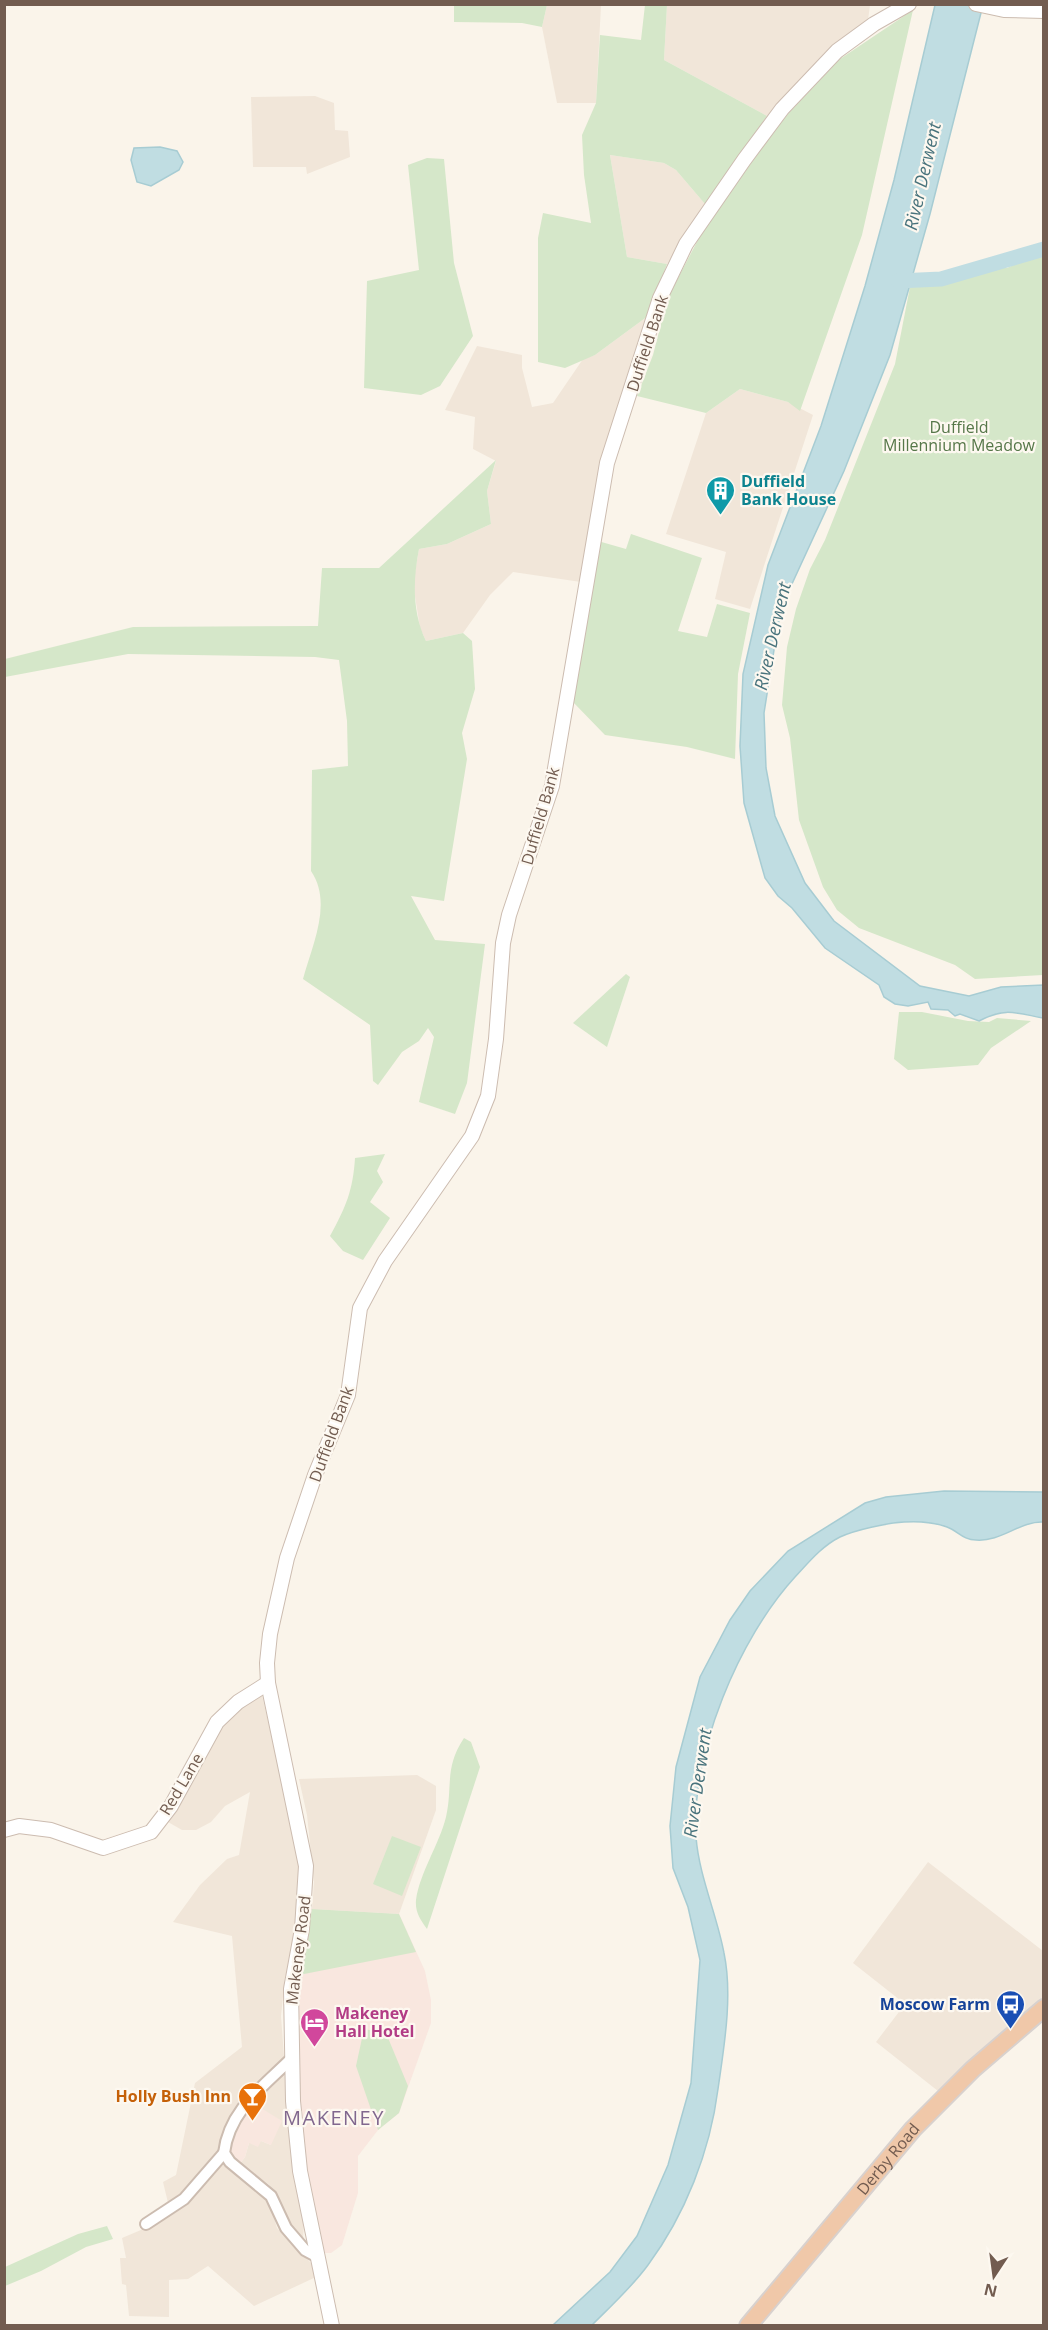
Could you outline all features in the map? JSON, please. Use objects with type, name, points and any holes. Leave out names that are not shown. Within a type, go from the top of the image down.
[{"type":"highway","name":"Derby Road","points":[[748,2325],[913,2128],[973,2069],[1044,2008]]},
{"type":"street","name":"Duffield Bank","points":[[268,1683],[267,1663],[270,1634],[287,1558],[315,1475],[348,1395],[360,1308],[386,1262],[472,1136],[488,1096],[496,1039],[505,933],[552,786],[607,464],[660,298],[686,244],[782,109],[837,51],[874,24],[909,4]]},
{"type":"street","points":[[976,4],[997,9],[1044,11]]},
{"type":"street","name":"Red Lane","points":[[4,1830],[19,1826],[51,1830],[103,1848],[151,1832],[171,1806],[217,1722],[238,1702],[268,1683]]},
{"type":"street","name":"Makeney Road","points":[[268,1683],[306,1866],[302,1929],[291,1989],[296,2136],[332,2325]]},
{"type":"street","points":[[146,2224],[184,2199],[224,2153],[228,2135],[248,2100],[292,2058]]},
{"type":"street","points":[[224,2153],[230,2162],[271,2196],[286,2228],[305,2250],[318,2257]]},
{"type":"shaded area","points":[[547,5],[601,5],[596,103],[557,103],[542,27]]},
{"type":"shaded area","points":[[667,5],[870,5],[868,20],[830,48],[767,116],[664,60]]},
{"type":"shaded area","points":[[315,96],[334,103],[335,130],[348,131],[350,157],[307,174],[306,167],[253,167],[251,97]]},
{"type":"shaded area","points":[[610,155],[664,163],[676,170],[705,204],[667,264],[627,257]]},
{"type":"shaded area","points":[[648,316],[581,582],[513,572],[490,595],[463,633],[426,641],[420,628],[413,583],[419,549],[447,544],[491,524],[487,491],[496,461],[473,449],[475,417],[445,410],[477,346],[522,355],[522,368],[532,407],[553,403],[583,359],[595,355]]},
{"type":"shaded area","points":[[740,389],[788,402],[813,415],[750,609],[715,599],[726,552],[666,534],[706,413]]},
{"type":"shaded area","points":[[262,1695],[300,1862],[295,1947],[285,1977],[281,2016],[284,2056],[247,2092],[235,2110],[219,2152],[193,2185],[169,2207],[163,2182],[176,2175],[195,2083],[242,2047],[232,1936],[173,1922],[200,1885],[227,1859],[239,1855],[250,1792],[225,1806],[211,1822],[196,1830],[182,1830],[168,1822],[223,1725],[248,1702]]},
{"type":"shaded area","points":[[417,1775],[436,1786],[436,1810],[399,1914],[312,1909],[314,1882],[307,1815],[299,1779]]},
{"type":"shaded area","points":[[928,1862],[1043,1951],[1043,1998],[938,2091],[876,2042],[905,2004],[853,1963]]},
{"type":"shaded area","points":[[312,1909],[399,1914],[425,1971],[431,2000],[431,2023],[399,2113],[378,2130],[358,2156],[358,2193],[342,2245],[331,2253],[325,2253],[321,2248],[305,2170],[298,2108],[296,1993]]},
{"type":"shaded area","points":[[287,2070],[290,2086],[288,2129],[304,2223],[303,2239],[290,2228],[276,2193],[268,2184],[239,2165],[245,2157],[249,2143],[261,2141],[271,2145],[251,2102]]},
{"type":"shaded area","points":[[251,2102],[282,2121],[271,2145],[261,2141],[258,2147],[249,2143],[245,2157],[239,2165],[230,2155],[229,2142]]},
{"type":"shaded area","points":[[220,2161],[269,2201],[277,2228],[312,2264],[316,2277],[254,2306],[208,2266],[188,2279],[169,2280],[169,2317],[129,2316],[126,2285],[122,2284],[120,2258],[126,2258],[122,2238],[148,2227],[192,2200]]},
{"type":"green space","points":[[454,4],[547,5],[542,27],[522,23],[454,22]]},
{"type":"green space","points":[[645,5],[667,5],[664,60],[767,116],[705,204],[676,170],[664,163],[610,155],[627,257],[667,264],[648,316],[595,355],[565,368],[538,362],[538,238],[543,213],[591,223],[584,175],[582,135],[596,103],[600,35],[641,40]]},
{"type":"green space","points":[[913,10],[862,235],[800,411],[788,402],[740,389],[706,413],[637,396],[653,355],[668,297],[699,238],[749,166],[787,115],[840,59]]},
{"type":"green space","points":[[427,158],[444,159],[454,263],[473,336],[440,386],[421,395],[364,388],[367,281],[419,270],[408,165]]},
{"type":"green space","name":"Duffield Millennium Meadow","points":[[1043,252],[1043,975],[975,979],[955,965],[859,928],[837,910],[823,887],[799,820],[790,738],[782,705],[787,647],[796,609],[810,569],[825,540],[895,364],[910,287],[959,279],[990,268],[1007,268]]},
{"type":"green space","points":[[496,460],[487,491],[491,524],[447,544],[419,549],[416,572],[416,607],[426,641],[463,633],[472,641],[475,689],[462,733],[467,759],[444,901],[411,896],[435,940],[485,944],[467,1083],[455,1114],[419,1102],[434,1037],[428,1028],[419,1041],[402,1052],[378,1085],[373,1081],[370,1025],[303,979],[321,910],[317,883],[311,871],[312,770],[348,766],[347,721],[339,660],[315,657],[128,654],[5,677],[5,659],[133,627],[318,626],[322,568],[379,568]]},
{"type":"green space","points":[[631,534],[702,558],[678,631],[707,637],[717,604],[750,613],[738,674],[735,759],[687,747],[605,735],[573,702],[598,541],[626,549]]},
{"type":"green space","points":[[626,974],[630,977],[607,1047],[573,1023]]},
{"type":"green space","points":[[899,1012],[922,1012],[968,1021],[989,1022],[997,1018],[1031,1021],[991,1048],[978,1065],[908,1070],[894,1059]]},
{"type":"green space","points":[[385,1154],[377,1171],[383,1182],[370,1202],[390,1218],[363,1260],[343,1251],[330,1236],[348,1198],[355,1158]]},
{"type":"green space","points":[[464,1738],[471,1742],[480,1767],[427,1929],[417,1912],[416,1900],[421,1879],[446,1817],[451,1768]]},
{"type":"green space","points":[[392,1836],[421,1847],[402,1896],[373,1884]]},
{"type":"green space","points":[[312,1909],[399,1914],[416,1952],[299,1975]]},
{"type":"green space","points":[[364,2029],[386,2033],[408,2086],[399,2113],[378,2130],[356,2066]]},
{"type":"green space","points":[[107,2226],[113,2239],[86,2247],[41,2271],[5,2286],[5,2267],[78,2234]]},
{"type":"water","name":"River Derwent","points":[[935,5],[983,5],[930,214],[890,355],[844,471],[785,599],[778,625],[764,713],[766,768],[775,816],[805,883],[834,921],[920,986],[969,996],[1001,987],[1043,985],[1043,1018],[1004,1013],[979,1021],[960,1014],[955,1016],[948,1010],[931,1009],[928,1002],[908,1006],[895,1004],[884,997],[879,985],[825,948],[792,908],[778,896],[765,878],[744,803],[740,746],[743,674],[768,565],[821,426],[865,286],[894,180]]},
{"type":"water","points":[[160,147],[177,151],[183,162],[179,170],[151,186],[137,182],[131,160],[134,148]]},
{"type":"water","name":"River Derwent","points":[[944,1491],[1043,1492],[1043,1522],[1026,1525],[985,1540],[971,1540],[942,1525],[915,1522],[880,1525],[840,1537],[816,1555],[774,1602],[755,1631],[738,1664],[710,1733],[701,1769],[697,1804],[698,1852],[721,1939],[728,1986],[725,2039],[709,2136],[684,2204],[661,2246],[642,2273],[592,2325],[553,2325],[610,2272],[637,2236],[668,2165],[691,2083],[700,1960],[688,1907],[673,1868],[670,1826],[676,1767],[700,1677],[730,1620],[750,1591],[788,1551],[865,1503],[886,1497]]},
{"type":"waterway","points":[[898,281],[941,279],[1044,249]]},
{"type":"place","name":"Duffield Bank House","points":[[720,516]]},
{"type":"place","name":"Moscow Farm","points":[[1011,2030]]},
{"type":"place","name":"Makeney Hall Hotel","points":[[314,2048]]},
{"type":"place","name":"Holly Bush Inn","points":[[252,2122]]},
{"type":"district","name":"MAKENEY","points":[[334,2117]]}]
